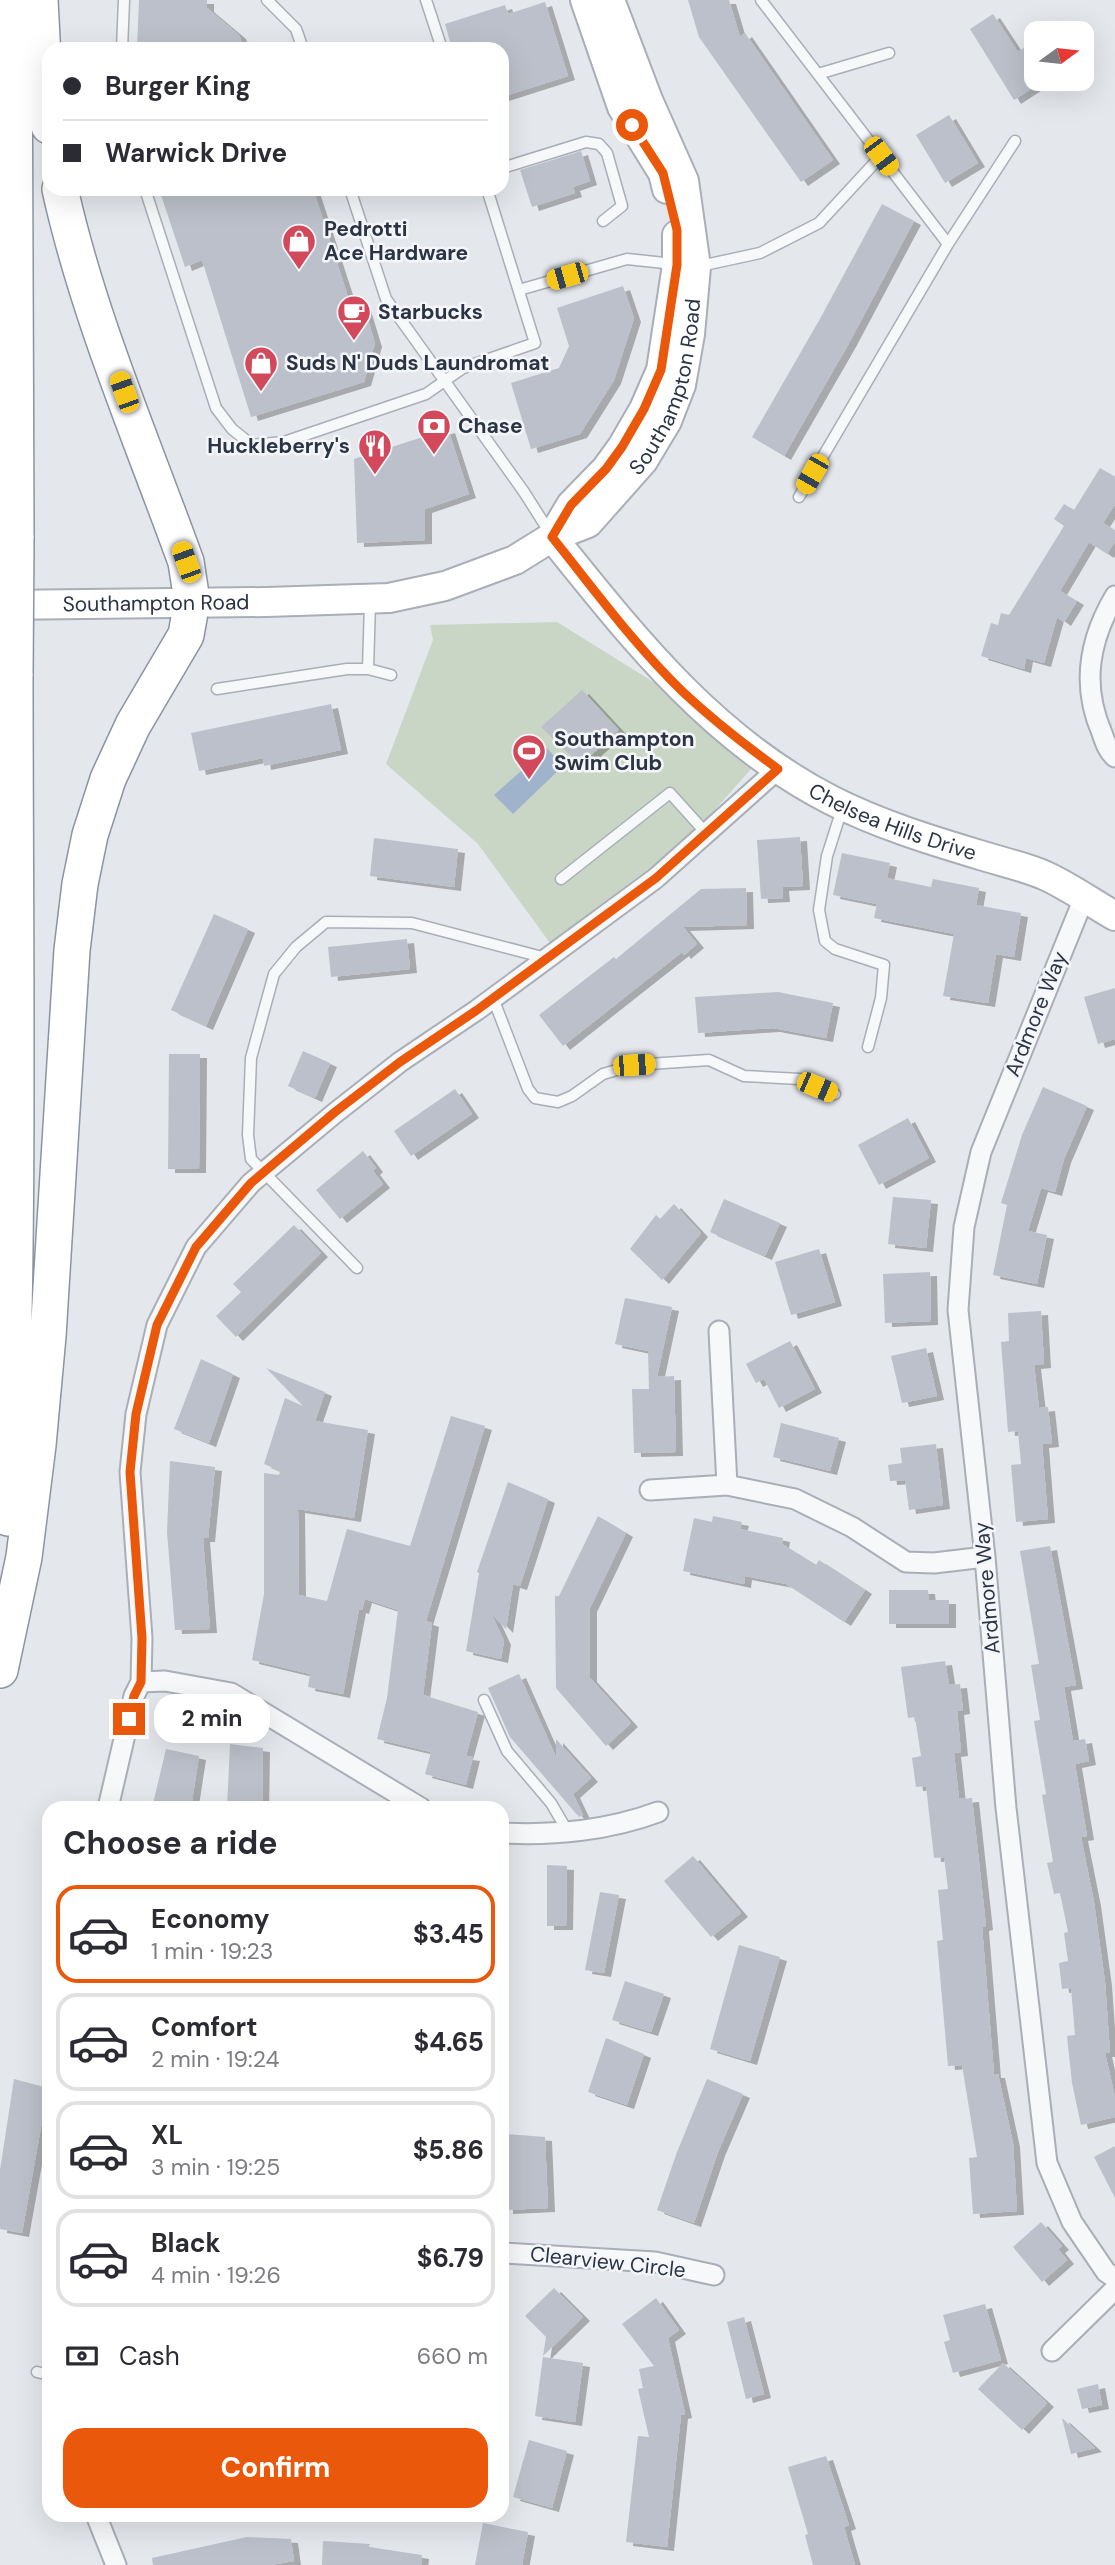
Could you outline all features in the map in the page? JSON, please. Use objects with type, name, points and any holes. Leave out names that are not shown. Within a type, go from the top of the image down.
[{"type":"highway","points":[[0,1630],[13,1412],[16,538],[14,0]]},
{"type":"highway","points":[[40,0],[43,42]]},
{"type":"highway","points":[[0,1670],[24,1557],[38,1445],[48,1336],[72,950],[80,884],[90,835],[108,779],[133,725],[186,635],[192,601],[186,562],[90,297],[62,196]]},
{"type":"street","name":"Southampton Road","points":[[585,0],[622,107],[663,173],[687,266]]},
{"type":"street","name":"Southampton Road","points":[[0,605],[388,598],[445,586],[514,560],[552,537],[571,505],[606,469],[622,447],[644,409],[661,370],[687,266],[684,181],[648,100],[610,0]]},
{"type":"street","name":"Chelsea Hills Drive","points":[[552,537],[681,690],[730,734],[778,769],[843,805],[918,836],[1045,876],[1115,916]]},
{"type":"street","points":[[1115,596],[1107,610],[1089,662],[1090,692],[1095,718],[1110,752],[1115,757]]},
{"type":"street","points":[[110,1801],[134,1696],[141,1682],[142,1638],[130,1472],[136,1414],[157,1325],[196,1247],[251,1183],[335,1112],[389,1070],[493,998],[656,878],[778,769]]},
{"type":"street","name":"Ardmore Way","points":[[1084,898],[981,1152],[964,1227],[958,1310],[985,1557],[1006,1808],[1047,2163],[1072,2222],[1105,2272],[1115,2278]]},
{"type":"street","points":[[719,1331],[727,1485]]},
{"type":"street","points":[[650,1490],[727,1485],[795,1499],[852,1527],[906,1562],[934,1563],[985,1557]]},
{"type":"street","points":[[141,1682],[165,1681],[230,1693],[409,1801]]},
{"type":"street","points":[[509,1833],[569,1832],[639,1819],[658,1812]]},
{"type":"street","name":"Clearview Circle","points":[[509,2253],[655,2262],[713,2275]]},
{"type":"street","points":[[1052,2351],[1115,2289]]},
{"type":"street","points":[[99,2522],[116,2565]]},
{"type":"lane","points":[[122,42],[124,0]]},
{"type":"lane","points":[[426,0],[440,42]]},
{"type":"lane","points":[[761,0],[948,244]]},
{"type":"lane","points":[[270,1],[296,29],[301,42]]},
{"type":"lane","points":[[818,74],[889,53]]},
{"type":"lane","points":[[799,496],[948,244],[1015,141]]},
{"type":"lane","points":[[509,166],[586,142],[598,144],[607,153],[622,206],[604,221]]},
{"type":"lane","points":[[519,290],[627,259],[687,266],[760,253],[819,223],[881,156]]},
{"type":"lane","points":[[147,196],[216,408],[232,429],[252,445],[284,442],[426,394],[463,368],[535,343],[488,196]]},
{"type":"lane","points":[[352,196],[386,299],[524,492],[552,537]]},
{"type":"lane","points":[[368,669],[370,599]]},
{"type":"lane","points":[[217,689],[347,669],[368,669],[391,675]]},
{"type":"lane","points":[[561,879],[670,793],[706,834]]},
{"type":"lane","points":[[843,805],[827,856],[819,910],[825,941],[835,949],[884,965],[881,998],[868,1048]]},
{"type":"lane","points":[[357,1268],[251,1159],[248,1135],[251,1058],[274,974],[296,947],[326,922],[412,923],[547,958]]},
{"type":"lane","points":[[493,998],[528,1089],[535,1098],[545,1101],[558,1102],[572,1096],[603,1074],[634,1065],[709,1060],[744,1076],[758,1079],[800,1079],[835,1094]]},
{"type":"lane","points":[[484,1700],[508,1751],[551,1803],[569,1832]]},
{"type":"lane","points":[[37,2372],[42,2373]]},
{"type":"green space","points":[[557,622],[655,683],[751,769],[691,837],[550,943],[478,844],[386,764],[433,640],[430,625]]},
{"type":"water","name":"Southampton Swim Club","points":[[547,748],[563,766],[513,814],[494,795]]},
{"type":"building","points":[[139,0],[207,0],[207,8],[239,35],[242,42],[137,42]]},
{"type":"building","points":[[688,0],[729,0],[740,37],[745,33],[833,160],[801,182],[699,37]]},
{"type":"building","points":[[545,2],[568,76],[509,95],[509,42],[450,42],[445,24],[505,5],[508,14]]},
{"type":"building","points":[[993,14],[1018,52],[1024,48],[1024,91],[1028,91],[1014,100],[970,29]]},
{"type":"building","points":[[949,115],[978,163],[945,183],[916,135]]},
{"type":"building","points":[[581,151],[590,181],[573,187],[575,193],[532,207],[520,170]]},
{"type":"building","points":[[161,196],[315,196],[349,300],[364,307],[375,343],[364,382],[251,417],[202,260],[185,267]]},
{"type":"building","points":[[882,204],[914,221],[849,343],[784,456],[752,437]]},
{"type":"building","points":[[623,286],[634,318],[614,380],[580,434],[531,449],[511,383],[559,368],[569,346],[557,308]]},
{"type":"building","points":[[448,429],[469,494],[425,509],[425,540],[357,543],[354,459]]},
{"type":"building","points":[[1100,468],[1115,477],[1115,504],[1103,523],[1115,531],[1115,541],[1107,554],[1089,542],[1060,591],[1077,601],[1064,622],[1057,617],[1044,663],[1026,658],[1024,669],[981,656],[991,623],[998,625],[1001,613],[1009,615],[1064,526],[1054,519],[1064,504],[1074,510]]},
{"type":"building","points":[[582,690],[619,730],[580,765],[541,727]]},
{"type":"building","points":[[331,704],[341,750],[264,766],[263,758],[199,771],[191,733]]},
{"type":"building","points":[[800,837],[803,886],[782,887],[783,898],[761,899],[757,840]]},
{"type":"building","points":[[374,838],[458,849],[454,887],[370,876]]},
{"type":"building","points":[[842,853],[890,863],[887,878],[931,887],[933,879],[979,888],[976,905],[1021,913],[1014,957],[996,954],[988,1003],[943,996],[954,934],[874,918],[877,904],[833,895]]},
{"type":"building","points":[[746,888],[747,925],[683,927],[697,944],[684,955],[682,952],[563,1046],[539,1015],[614,957],[616,959],[701,889]]},
{"type":"building","points":[[214,914],[248,929],[206,1026],[171,1010]]},
{"type":"building","points":[[407,939],[410,969],[331,977],[328,947]]},
{"type":"building","points":[[1115,988],[1115,1039],[1098,1044],[1084,997]]},
{"type":"building","points":[[778,992],[833,1003],[826,1038],[773,1028],[698,1033],[695,997]]},
{"type":"building","points":[[303,1051],[330,1063],[315,1098],[288,1086]]},
{"type":"building","points":[[169,1054],[200,1054],[199,1169],[168,1169]]},
{"type":"building","points":[[1043,1087],[1087,1106],[1064,1159],[1055,1192],[1041,1188],[1028,1231],[1047,1235],[1037,1284],[993,1275],[1007,1205],[1001,1203],[1022,1135]]},
{"type":"building","points":[[455,1089],[472,1114],[411,1156],[394,1131]]},
{"type":"building","points":[[908,1118],[929,1158],[879,1185],[858,1145]]},
{"type":"building","points":[[363,1151],[376,1168],[373,1171],[383,1184],[340,1219],[316,1190]]},
{"type":"building","points":[[893,1197],[931,1200],[926,1248],[888,1244]]},
{"type":"building","points":[[724,1199],[780,1223],[765,1256],[710,1232]]},
{"type":"building","points":[[674,1204],[701,1233],[662,1280],[630,1249],[656,1215],[660,1219]]},
{"type":"building","points":[[294,1225],[321,1253],[236,1337],[216,1316],[241,1292],[233,1284]]},
{"type":"building","points":[[819,1249],[835,1302],[791,1315],[775,1262]]},
{"type":"building","points":[[930,1272],[931,1321],[885,1323],[883,1274]]},
{"type":"building","points":[[625,1298],[672,1307],[657,1377],[674,1376],[676,1452],[634,1453],[632,1389],[649,1389],[648,1351],[615,1344]]},
{"type":"building","points":[[1041,1311],[1044,1364],[1034,1365],[1039,1408],[1048,1407],[1052,1443],[1042,1444],[1048,1519],[1016,1522],[1011,1465],[1021,1464],[1018,1431],[1008,1432],[1001,1342],[1009,1341],[1008,1313]]},
{"type":"building","points":[[790,1341],[815,1389],[779,1408],[764,1379],[756,1383],[746,1364]]},
{"type":"building","points":[[926,1348],[937,1396],[902,1403],[891,1356]]},
{"type":"building","points":[[201,1359],[233,1374],[209,1443],[174,1429]]},
{"type":"building","points":[[266,1368],[325,1392],[315,1421],[368,1430],[354,1518],[298,1509],[299,1595],[327,1601],[347,1529],[410,1546],[451,1416],[485,1426],[426,1621],[432,1623],[423,1695],[478,1712],[466,1756],[473,1757],[466,1785],[425,1774],[431,1752],[377,1739],[387,1698],[398,1610],[365,1599],[362,1610],[359,1609],[343,1694],[308,1687],[310,1674],[252,1660],[264,1594],[264,1473],[279,1475],[280,1471],[264,1464],[285,1398],[303,1406]]},
{"type":"building","points":[[781,1423],[839,1438],[830,1471],[773,1457]]},
{"type":"building","points":[[936,1444],[943,1505],[909,1510],[905,1480],[890,1481],[888,1465],[902,1463],[900,1448]]},
{"type":"building","points":[[170,1461],[215,1467],[208,1538],[203,1538],[210,1629],[175,1630],[167,1532]]},
{"type":"building","points":[[508,1482],[548,1499],[520,1586],[513,1584],[506,1629],[491,1613],[504,1641],[501,1659],[466,1651],[479,1573],[477,1572]]},
{"type":"building","points":[[598,1516],[626,1533],[590,1608],[590,1678],[631,1723],[606,1746],[556,1688],[555,1596],[559,1596]]},
{"type":"building","points":[[713,1516],[742,1522],[740,1529],[783,1538],[782,1544],[816,1565],[819,1560],[865,1590],[844,1622],[786,1584],[745,1576],[744,1584],[683,1571],[694,1518],[712,1522]]},
{"type":"building","points":[[1050,1546],[1076,1685],[1064,1687],[1073,1741],[1085,1739],[1089,1761],[1075,1764],[1087,1836],[1081,1837],[1094,1902],[1105,1982],[1110,2053],[1105,2053],[1115,2097],[1115,2117],[1081,2125],[1072,2083],[1067,2036],[1075,2035],[1071,1988],[1062,1989],[1059,1963],[1068,1961],[1064,1933],[1068,1932],[1060,1893],[1054,1894],[1047,1863],[1053,1862],[1042,1795],[1046,1794],[1034,1721],[1040,1720],[1031,1665],[1039,1664],[1020,1551]]},
{"type":"building","points":[[889,1590],[928,1590],[929,1600],[949,1600],[949,1624],[889,1624]]},
{"type":"building","points":[[945,1661],[949,1685],[960,1684],[963,1710],[957,1711],[961,1752],[954,1753],[959,1799],[972,1798],[986,1926],[982,1927],[994,2074],[998,2074],[1013,2143],[1017,2211],[973,2214],[969,2158],[977,2157],[962,2065],[948,2066],[937,1941],[943,1940],[938,1890],[948,1889],[944,1857],[934,1858],[926,1786],[916,1787],[912,1758],[921,1756],[915,1717],[908,1718],[901,1667]]},
{"type":"building","points":[[519,1674],[556,1757],[556,1739],[591,1778],[573,1794],[583,1815],[579,1817],[510,1737],[488,1688]]},
{"type":"building","points":[[230,1744],[263,1748],[262,1801],[227,1801]]},
{"type":"building","points":[[166,1749],[199,1756],[192,1801],[154,1801]]},
{"type":"building","points":[[693,1856],[741,1913],[711,1937],[664,1881]]},
{"type":"building","points":[[547,1865],[567,1866],[566,1926],[547,1926]]},
{"type":"building","points":[[600,1892],[619,1895],[604,1973],[585,1970]]},
{"type":"building","points":[[739,1945],[780,1957],[750,2061],[710,2049]]},
{"type":"building","points":[[625,1981],[664,1994],[651,2032],[612,2020]]},
{"type":"building","points":[[606,2038],[644,2054],[627,2105],[588,2092]]},
{"type":"building","points":[[14,2079],[42,2086],[42,2121],[22,2233],[0,2229],[0,2170]]},
{"type":"building","points":[[707,2079],[743,2094],[718,2152],[694,2223],[657,2210]]},
{"type":"building","points":[[509,2134],[545,2137],[548,2208],[509,2210]]},
{"type":"building","points":[[1115,2146],[1115,2198],[1094,2157]]},
{"type":"building","points":[[1041,2222],[1062,2246],[1058,2249],[1067,2260],[1042,2282],[1013,2247]]},
{"type":"building","points":[[554,2288],[583,2317],[543,2356],[546,2337],[525,2316]]},
{"type":"building","points":[[656,2298],[679,2330],[668,2338],[685,2414],[681,2415],[667,2547],[626,2542],[638,2436],[649,2437],[638,2389],[643,2388],[639,2369],[654,2366],[622,2324]]},
{"type":"building","points":[[985,2304],[1001,2360],[953,2373],[944,2342],[950,2340],[943,2315]]},
{"type":"building","points":[[744,2317],[764,2394],[746,2399],[727,2322]]},
{"type":"building","points":[[543,2357],[583,2363],[575,2422],[535,2416]]},
{"type":"building","points":[[1003,2363],[1047,2403],[1022,2430],[978,2389]]},
{"type":"building","points":[[1098,2384],[1102,2405],[1082,2409],[1077,2389]]},
{"type":"building","points":[[1062,2418],[1095,2448],[1071,2454]]},
{"type":"building","points":[[529,2440],[567,2451],[552,2508],[513,2497]]},
{"type":"building","points":[[826,2456],[849,2525],[844,2527],[855,2565],[813,2565],[805,2535],[808,2534],[788,2467]]},
{"type":"building","points":[[483,2523],[528,2532],[522,2565],[475,2565]]},
{"type":"building","points":[[247,2537],[291,2539],[294,2561],[270,2565],[153,2565],[152,2558]]},
{"type":"building","points":[[323,2541],[370,2544],[369,2547],[422,2555],[421,2565],[322,2565]]},
{"type":"place","name":"Pedrotti Ace Hardware","points":[[299,271]]},
{"type":"place","name":"Starbucks","points":[[354,342]]},
{"type":"place","name":"Suds N' Duds Laundromat","points":[[261,393]]},
{"type":"place","name":"Chase","points":[[434,456]]},
{"type":"place","name":"Huckleberry's","points":[[375,476]]},
{"type":"place","name":"Southampton Swim Club","points":[[529,781]]},
{"type":"route","points":[[129,1719],[134,1696],[141,1682],[142,1638],[130,1472],[136,1414],[157,1325],[196,1247],[251,1183],[335,1112],[400,1062],[477,1010],[656,878],[778,769],[730,734],[681,690],[552,537],[571,505],[606,469],[622,447],[644,409],[661,370],[677,265],[677,230],[663,173],[632,125]]}]
